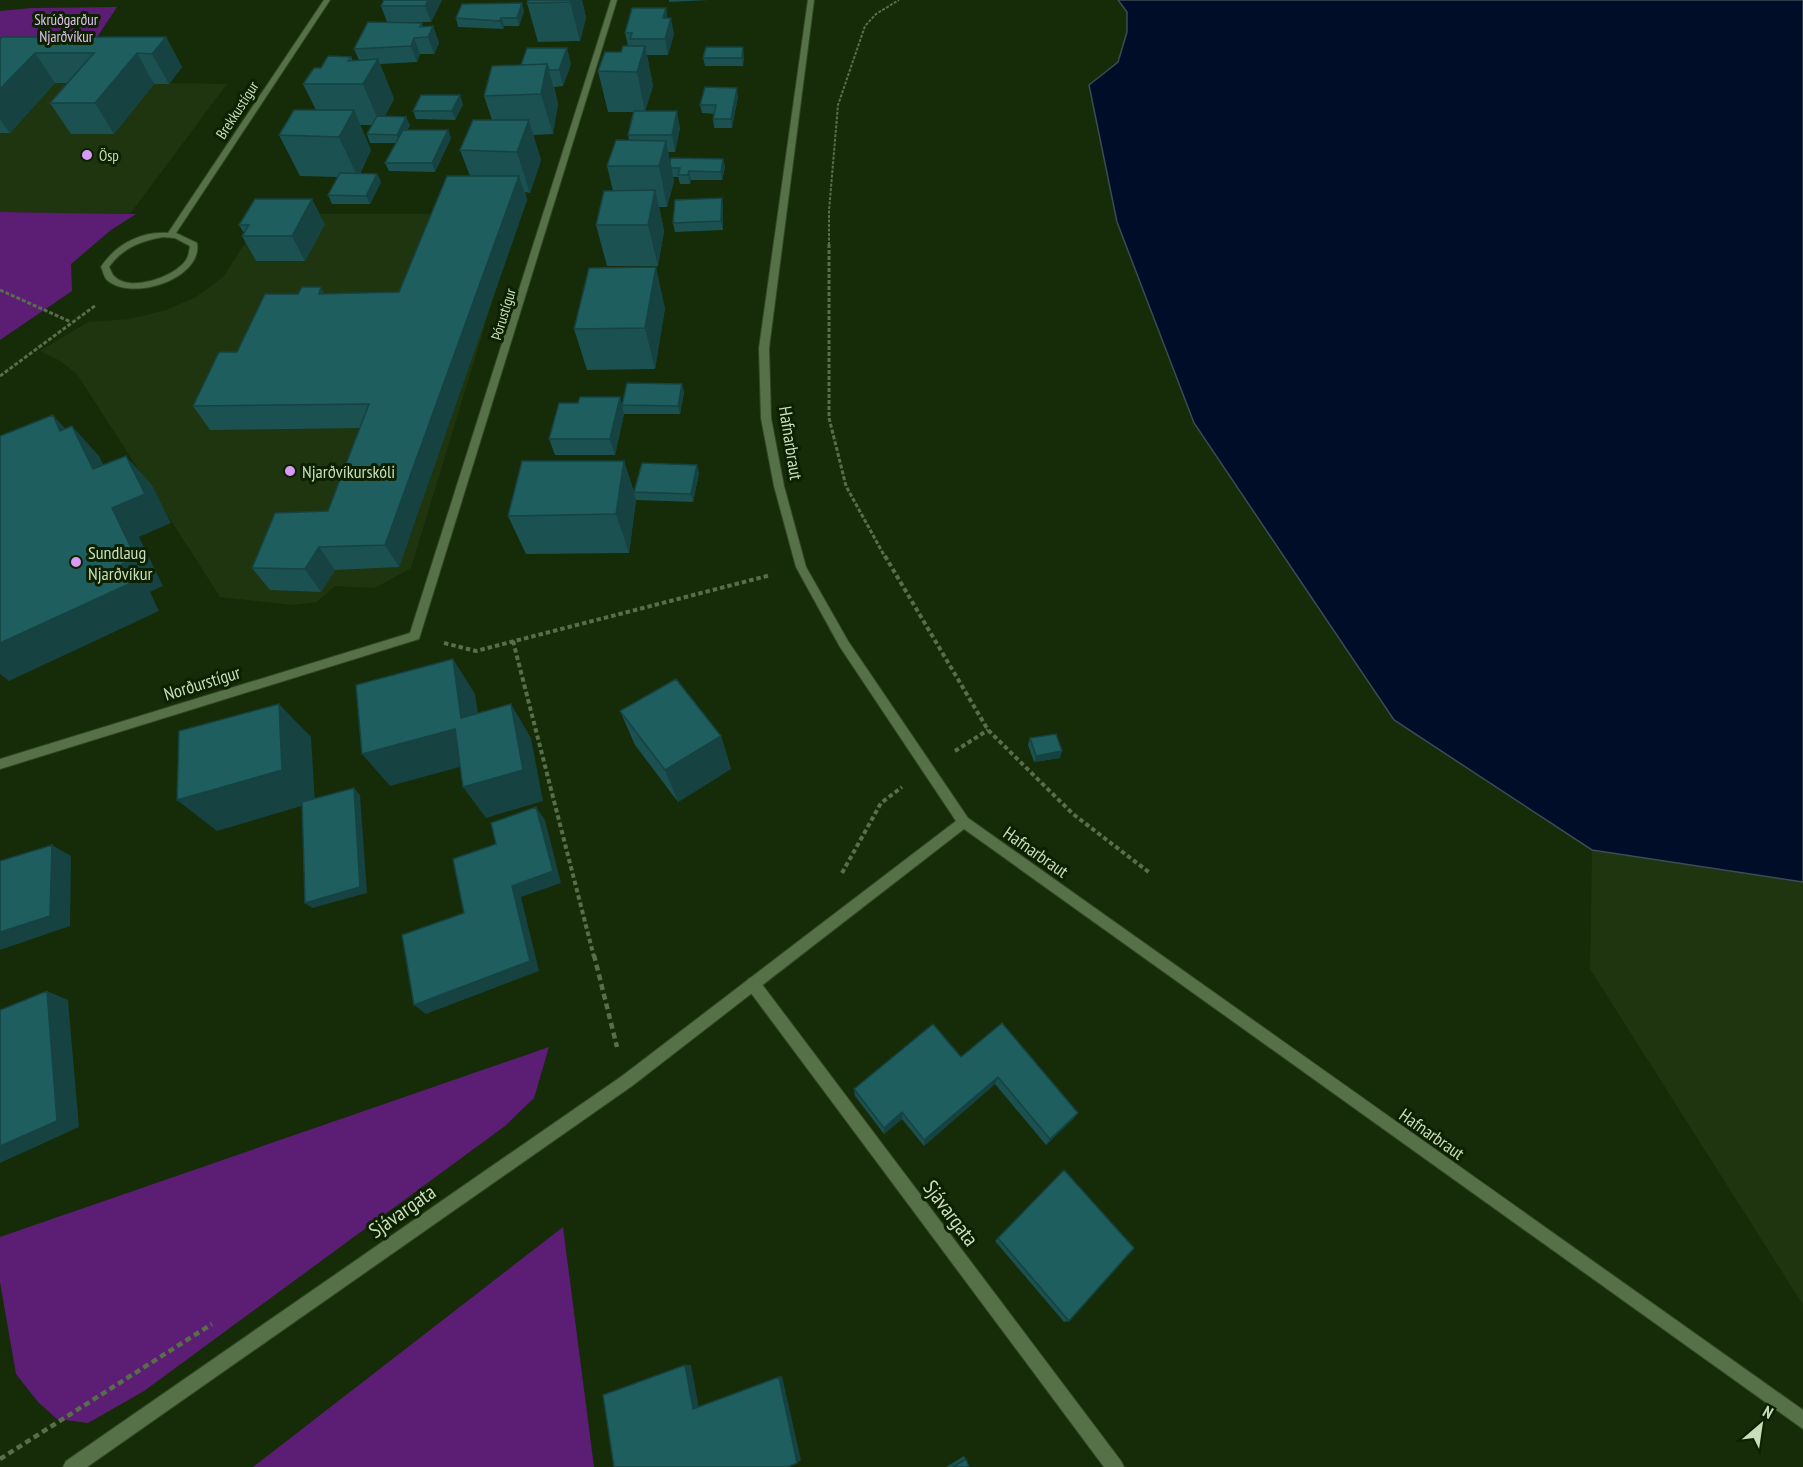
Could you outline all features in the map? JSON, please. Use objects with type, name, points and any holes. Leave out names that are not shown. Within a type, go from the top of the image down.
[{"type":"street","name":"Brekkustígur","points":[[170,236],[327,0]]},
{"type":"street","name":"Þórustígur","points":[[415,636],[614,0]]},
{"type":"street","name":"Hafnarbraut","points":[[811,0],[764,348],[766,418],[779,486],[801,567],[844,644],[927,770],[964,822],[1803,1420]]},
{"type":"street","points":[[170,236],[187,240],[194,245],[195,253],[192,262],[183,270],[162,281],[138,286],[123,285],[112,281],[106,275],[105,267],[110,258],[133,243],[170,236]]},
{"type":"street","name":"Norðurstígur","points":[[0,764],[415,636]]},
{"type":"street","name":"Sjávargata","points":[[72,1467],[627,1081],[964,822]]},
{"type":"street","name":"Sjávargata","points":[[753,984],[1115,1467]]},
{"type":"path","points":[[899,0],[876,14],[865,27],[838,105],[830,211],[829,418],[846,486],[915,611],[988,730],[1073,814],[1150,873]]},
{"type":"path","points":[[0,376],[123,285]]},
{"type":"path","points":[[0,290],[72,323]]},
{"type":"path","points":[[415,636],[476,651],[801,567]]},
{"type":"path","points":[[513,641],[627,1081]]},
{"type":"path","points":[[836,883],[881,803],[988,730]]},
{"type":"path","points":[[0,1459],[220,1319]]},
{"type":"shaded area","name":"Ösp","points":[[13,83],[227,84],[130,214],[0,212],[0,98]]},
{"type":"shaded area","name":"Njarðvíkurskóli","points":[[264,214],[519,214],[411,568],[375,588],[335,586],[317,602],[293,605],[220,597],[77,374],[60,361],[40,351],[88,322],[129,319],[166,310],[196,297],[223,277]]},
{"type":"shaded area","points":[[1592,850],[1803,882],[1803,1305],[1590,969]]},
{"type":"green space","name":"Skrúðgarður Njarðvíkur","points":[[117,7],[90,48],[0,64],[0,11],[31,8]]},
{"type":"green space","points":[[0,212],[136,214],[111,230],[71,264],[72,291],[0,340]]},
{"type":"green space","points":[[549,1047],[534,1098],[505,1126],[144,1391],[88,1423],[57,1419],[38,1402],[16,1374],[0,1282],[0,1237]]},
{"type":"green space","points":[[563,1227],[594,1467],[253,1467]]},
{"type":"water","points":[[1118,0],[1803,0],[1803,882],[1592,850],[1394,720],[1194,423],[1117,222],[1089,85],[1118,62],[1127,32],[1127,12]]},
{"type":"building","points":[[384,0],[428,0],[425,6],[381,6]]},
{"type":"building","points":[[528,0],[571,0],[570,2],[527,3]]},
{"type":"building","points":[[522,3],[517,18],[501,18],[500,21],[456,18],[462,4]]},
{"type":"building","points":[[632,8],[666,8],[663,18],[671,18],[665,39],[630,39],[632,33],[625,33]]},
{"type":"building","points":[[368,22],[422,23],[420,27],[433,26],[428,37],[414,38],[411,46],[354,49]]},
{"type":"building","points":[[2,37],[166,37],[152,54],[137,53],[95,103],[50,103],[94,53],[35,53],[0,89],[0,39]]},
{"type":"building","points":[[623,46],[645,46],[637,72],[598,71],[605,52],[621,52]]},
{"type":"building","points":[[706,47],[743,47],[742,58],[703,58]]},
{"type":"building","points":[[527,48],[567,48],[559,70],[549,70],[547,64],[521,65]]},
{"type":"building","points":[[328,56],[351,57],[348,61],[378,59],[363,84],[303,84],[314,68],[321,68]]},
{"type":"building","points":[[547,64],[541,94],[484,96],[492,66]]},
{"type":"building","points":[[705,87],[737,88],[731,119],[713,119],[716,105],[700,105]]},
{"type":"building","points":[[421,95],[460,95],[452,111],[413,111]]},
{"type":"building","points":[[294,110],[354,110],[339,137],[279,135]]},
{"type":"building","points":[[634,111],[677,111],[672,135],[628,135]]},
{"type":"building","points":[[377,116],[406,117],[397,135],[367,134]]},
{"type":"building","points":[[473,120],[529,120],[517,152],[460,150]]},
{"type":"building","points":[[403,130],[448,130],[432,163],[385,163]]},
{"type":"building","points":[[616,140],[666,141],[659,166],[607,166]]},
{"type":"building","points":[[671,158],[723,159],[721,172],[689,171],[688,175],[678,175],[680,168],[671,168]]},
{"type":"building","points":[[340,173],[377,174],[366,196],[328,195]]},
{"type":"building","points":[[447,176],[519,176],[385,545],[319,547],[305,569],[252,568],[275,513],[328,511],[369,404],[193,406],[219,352],[237,352],[265,294],[298,294],[302,287],[321,287],[319,294],[399,292]]},
{"type":"building","points":[[655,190],[648,225],[596,225],[604,191]]},
{"type":"building","points":[[722,198],[721,221],[673,223],[675,200]]},
{"type":"building","points":[[255,199],[312,199],[292,236],[242,236],[249,225],[239,225]]},
{"type":"building","points":[[656,267],[645,328],[574,329],[589,268]]},
{"type":"building","points":[[627,383],[682,384],[678,406],[622,405]]},
{"type":"building","points":[[580,397],[620,397],[610,439],[549,439],[559,403],[578,403]]},
{"type":"building","name":"Sundlaug Njarðvíkur","points":[[53,415],[60,431],[72,426],[93,469],[126,456],[145,494],[112,508],[136,558],[122,564],[131,583],[0,643],[0,436]]},
{"type":"building","points":[[522,461],[624,461],[616,514],[508,516]]},
{"type":"building","points":[[642,463],[697,465],[691,494],[634,492]]},
{"type":"building","points":[[453,659],[461,718],[511,704],[523,770],[463,787],[455,729],[362,754],[356,685]]},
{"type":"building","points":[[676,679],[721,736],[665,770],[620,711]]},
{"type":"building","points":[[279,704],[282,770],[177,800],[179,731]]},
{"type":"building","points":[[1056,734],[1062,751],[1036,756],[1030,738]]},
{"type":"building","points":[[354,788],[360,887],[305,903],[302,802]]},
{"type":"building","points":[[536,807],[553,871],[512,886],[530,961],[414,1005],[402,935],[464,913],[453,859],[496,844],[491,823]]},
{"type":"building","points":[[52,845],[50,916],[0,932],[0,861]]},
{"type":"building","points":[[47,991],[57,1121],[0,1146],[0,1010]]},
{"type":"building","points":[[1002,1023],[1078,1113],[1050,1139],[998,1077],[924,1140],[902,1112],[884,1128],[854,1089],[933,1024],[961,1057]]},
{"type":"building","points":[[1064,1170],[1134,1248],[1069,1321],[998,1238]]},
{"type":"building","points":[[685,1365],[693,1409],[779,1377],[797,1463],[788,1467],[614,1467],[603,1395]]},
{"type":"building","points":[[966,1459],[969,1467],[953,1467]]},
{"type":"place","name":"Ösp","points":[[87,155]]},
{"type":"place","name":"Njarðvíkurskóli","points":[[290,471]]},
{"type":"place","name":"Sundlaug Njarðvíkur","points":[[76,562]]}]
